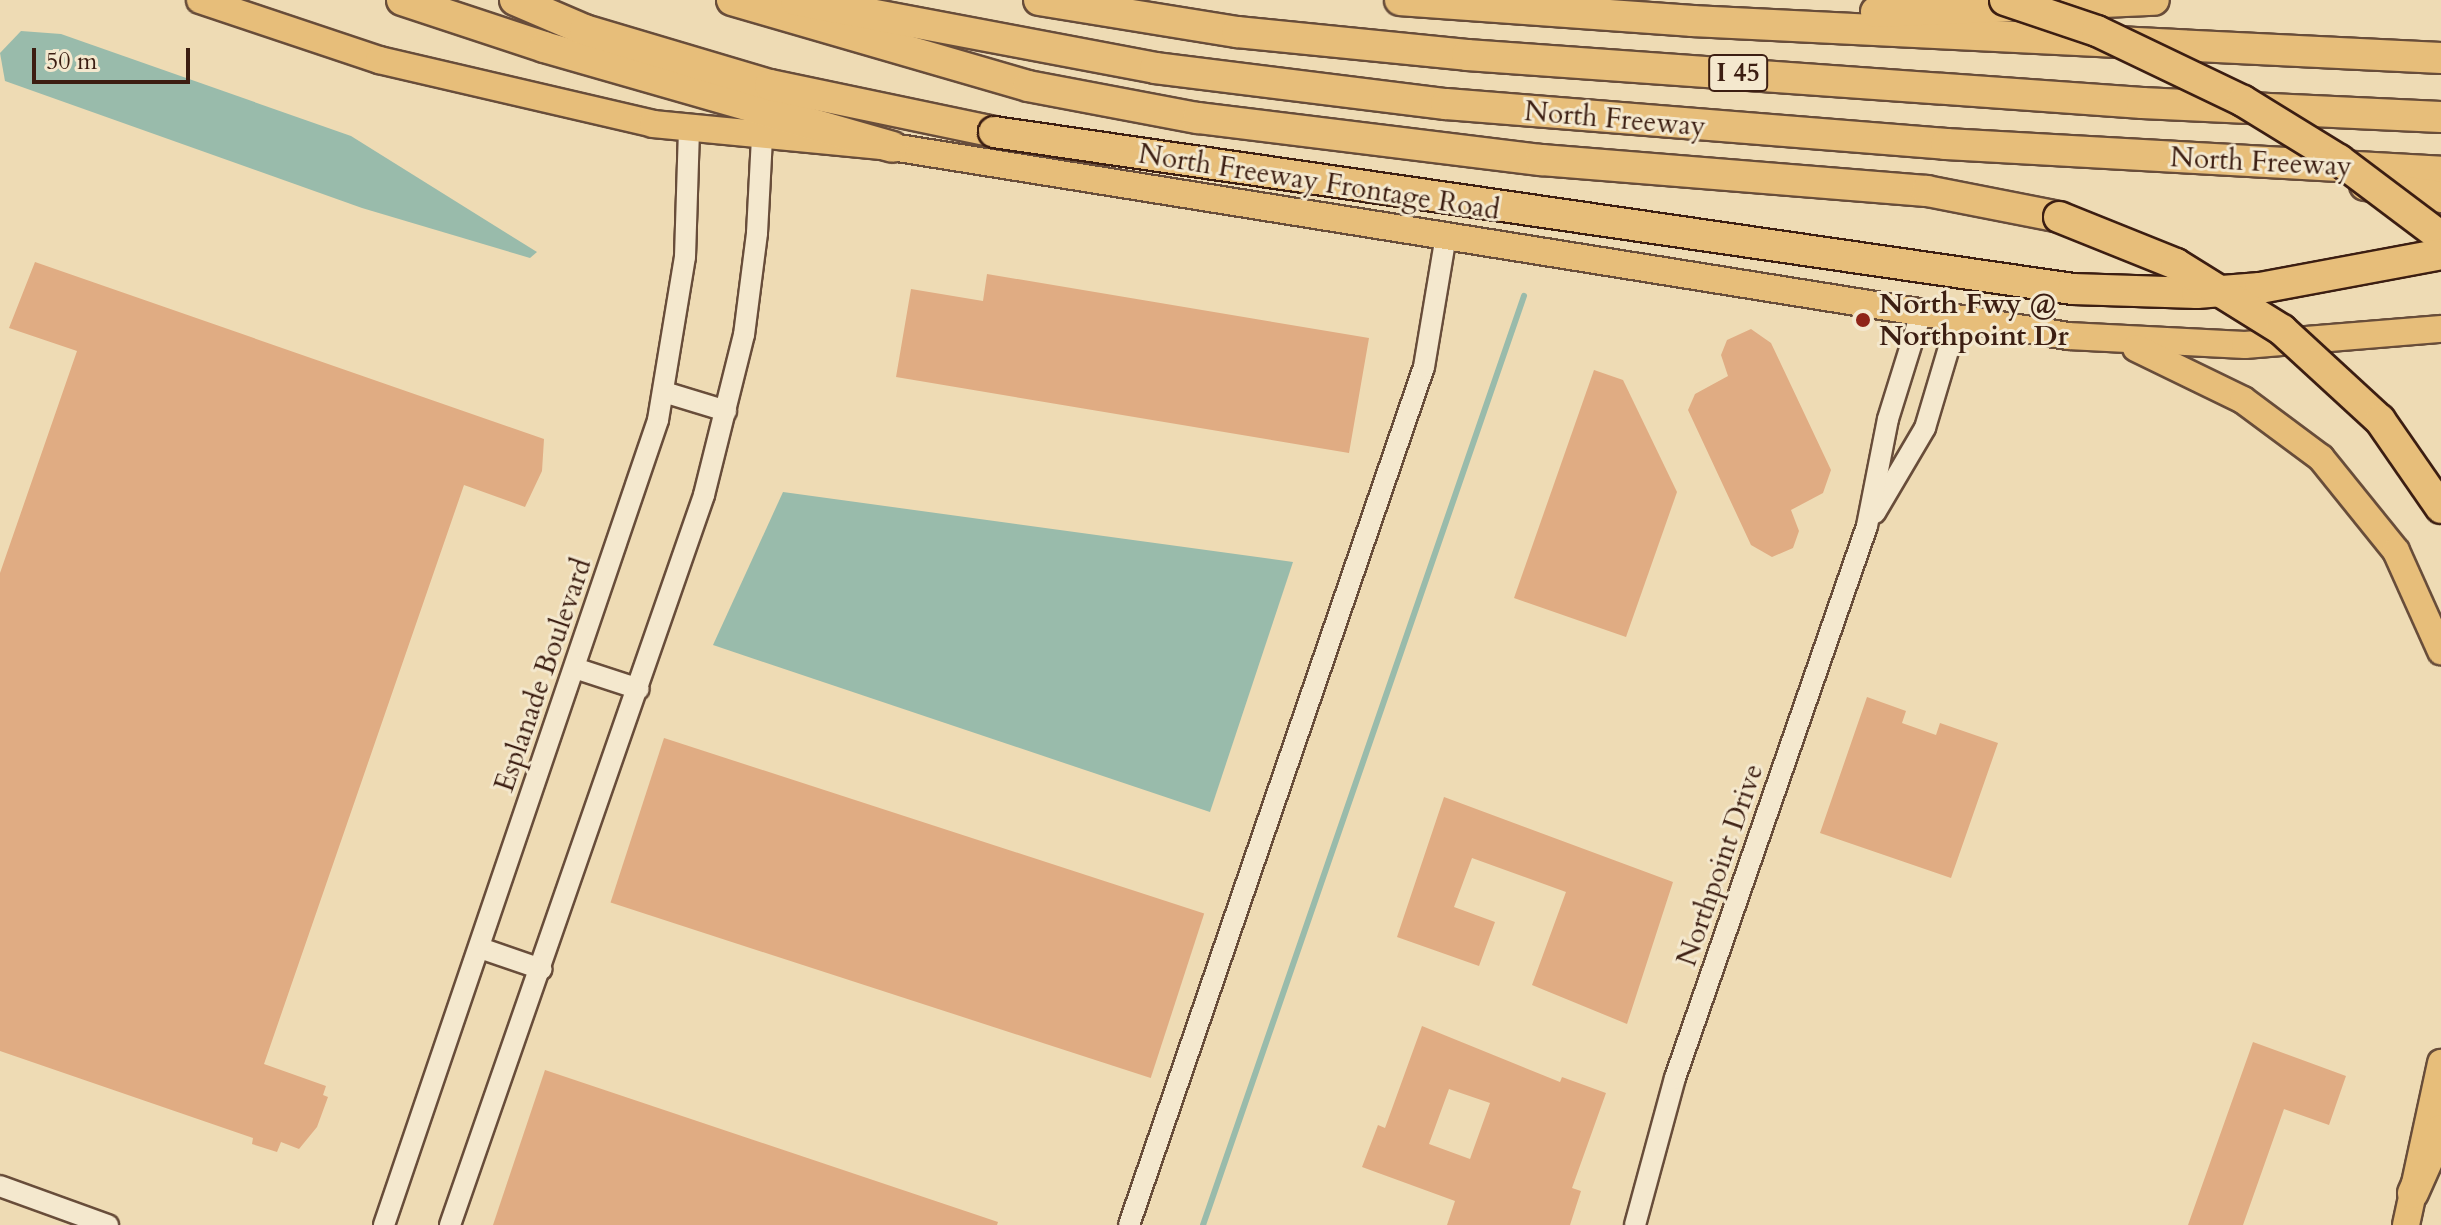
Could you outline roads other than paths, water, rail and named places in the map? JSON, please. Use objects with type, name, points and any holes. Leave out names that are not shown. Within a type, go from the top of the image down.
[{"type":"highway","points":[[402,0],[544,47],[892,147]]},
{"type":"highway","points":[[515,0],[585,30],[770,85],[994,132],[2073,289],[2197,293],[2260,288],[2320,281],[2441,254]]},
{"type":"highway","points":[[732,0],[1028,86],[1198,118],[1541,160],[1927,191],[2059,217],[2176,264],[2282,330],[2380,420],[2441,508]]},
{"type":"highway","name":"North Freeway","points":[[796,0],[1063,53],[1352,94],[1565,116],[2441,172]]},
{"type":"highway","name":"North Freeway","points":[[1039,0],[1237,32],[1467,55],[2142,103],[2441,117]]},
{"type":"highway","name":"I 45","points":[[1400,0],[1692,21],[2441,58]]},
{"type":"highway","points":[[2005,0],[2097,31],[2243,101],[2339,160],[2441,237]]},
{"type":"highway","points":[[1692,21],[2154,0]]},
{"type":"highway","points":[[2165,156],[2441,197]]},
{"type":"highway","points":[[2413,1193],[2441,1130]]},
{"type":"main road","name":"North Freeway Frontage Road","points":[[200,0],[379,60],[689,129],[892,147],[2125,342],[2307,343],[2441,329]]},
{"type":"main road","points":[[2125,342],[2243,400],[2321,458],[2396,551],[2441,651]]},
{"type":"main road","points":[[2406,1225],[2441,1063]]},
{"type":"street","name":"Esplanade Boulevard","points":[[384,1225],[575,668],[664,392],[685,257],[689,129]]},
{"type":"street","points":[[450,1225],[704,495],[744,335],[757,233],[762,137]]},
{"type":"street","points":[[1129,1225],[1424,367],[1446,236]]},
{"type":"street","name":"Northpoint Drive","points":[[1635,1225],[1675,1078],[1867,526],[1888,419],[1922,310]]},
{"type":"street","name":"Northpoint Drive","points":[[1867,526],[1925,428],[1958,317]]},
{"type":"street","points":[[664,392],[726,411]]},
{"type":"street","points":[[575,668],[639,689]]},
{"type":"street","points":[[480,948],[541,969]]},
{"type":"street","points":[[0,1186],[108,1225]]},
{"type":"waterway","points":[[1203,1225],[1524,296]]},
{"type":"place","name":"North Fwy @ Northpoint Dr","points":[[1863,320]]}]
